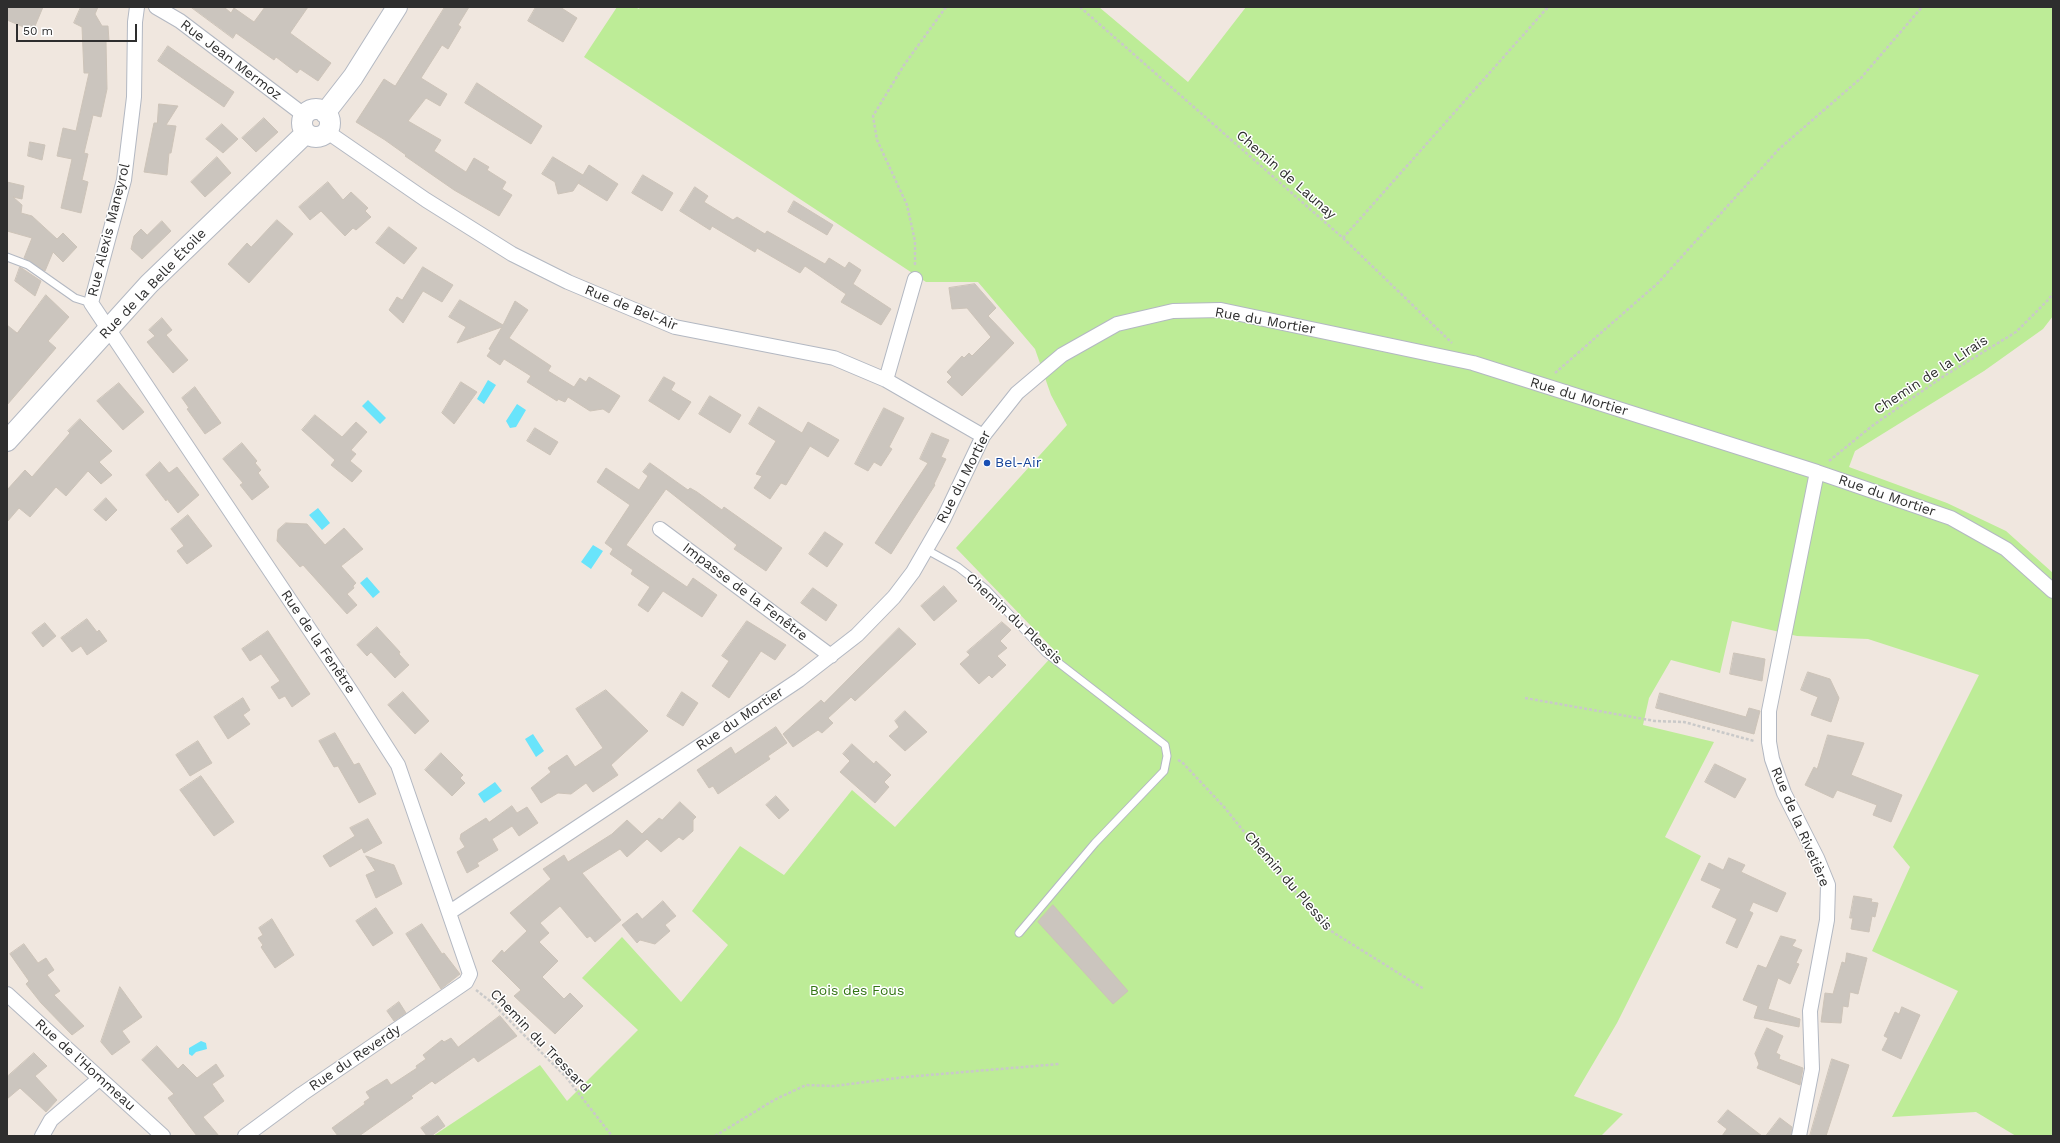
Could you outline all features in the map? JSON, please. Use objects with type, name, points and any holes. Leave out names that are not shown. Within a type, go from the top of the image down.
[{"type":"street","name":"Rue Alexis Maneyrol","points":[[108,328],[91,303],[124,180],[134,97],[137,7]]},
{"type":"street","name":"Rue Jean Mermoz","points":[[156,7],[180,21],[305,124]]},
{"type":"street","points":[[326,122],[397,7]]},
{"type":"street","points":[[305,124],[312,110],[321,110],[326,122]]},
{"type":"street","name":"Rue de Bel-Air","points":[[326,122],[426,200],[512,254],[568,282],[675,327],[834,358],[886,380],[983,436]]},
{"type":"street","name":"Rue de la Belle Étoile","points":[[7,441],[149,284],[305,124]]},
{"type":"street","points":[[886,380],[915,279]]},
{"type":"street","name":"Rue du Mortier","points":[[450,912],[799,680],[831,656],[857,634],[894,597],[927,550],[983,436],[1017,393],[1062,355],[1117,324],[1174,311],[1221,310],[1473,364],[1817,472],[1951,518],[2006,549],[2053,591]]},
{"type":"street","name":"Rue de la Fenêtre","points":[[108,328],[398,765],[450,912],[470,974],[466,982]]},
{"type":"street","name":"Rue de la Rivetière","points":[[1799,1136],[1812,1069],[1810,1011],[1828,920],[1828,885],[1784,793],[1772,759],[1769,742],[1769,711],[1817,472]]},
{"type":"street","name":"Impasse de la Fenêtre","points":[[660,529],[831,656]]},
{"type":"street","name":"Rue du Reverdy","points":[[245,1136],[302,1094],[466,982]]},
{"type":"street","name":"Rue de l'Hommeau","points":[[7,994],[163,1136]]},
{"type":"street","points":[[42,1136],[51,1120],[99,1079]]},
{"type":"lane","points":[[7,257],[28,265],[75,298],[91,303]]},
{"type":"lane","name":"Chemin du Plessis","points":[[927,550],[958,567],[986,589],[1046,653],[1157,737],[1165,745],[1167,756]]},
{"type":"lane","points":[[1019,933],[1095,843],[1164,771],[1167,756]]},
{"type":"path","points":[[915,279],[915,241],[907,205],[877,140],[873,116],[904,65],[946,7]]},
{"type":"path","name":"Chemin de Launay","points":[[1080,7],[1343,238],[1473,364]]},
{"type":"path","points":[[1343,238],[1548,7]]},
{"type":"path","points":[[1539,385],[1571,360],[1658,283],[1779,149],[1861,78],[1922,7]]},
{"type":"path","name":"Chemin de la Lirais","points":[[1817,472],[1872,426],[1944,376],[2016,332],[2049,299],[2053,293]]},
{"type":"path","points":[[1525,698],[1655,721],[1684,722],[1748,740],[1769,742]]},
{"type":"path","name":"Chemin du Plessis","points":[[1167,756],[1182,762],[1204,785],[1225,808],[1265,858],[1331,931],[1424,989]]},
{"type":"path","name":"Chemin du Tressard","points":[[466,982],[490,1001],[566,1077],[612,1136]]},
{"type":"path","points":[[715,1136],[774,1100],[806,1085],[834,1086],[905,1077],[1060,1064]]},
{"type":"green space","name":"Bois des Fous","points":[[617,7],[635,7],[639,9],[640,7],[1099,7],[1188,82],[1246,7],[2053,7],[2053,316],[2043,329],[1984,371],[1855,451],[1849,467],[1947,503],[2006,531],[2053,573],[2053,1136],[2016,1136],[1976,1112],[1892,1117],[1958,991],[1872,951],[1910,867],[1893,847],[1979,675],[1868,639],[1797,636],[1732,621],[1720,673],[1671,660],[1649,698],[1643,725],[1714,742],[1665,837],[1701,856],[1617,1023],[1574,1096],[1623,1114],[1601,1136],[433,1136],[540,1065],[567,1101],[638,1030],[582,978],[622,937],[681,1002],[728,945],[692,911],[740,846],[784,875],[852,790],[895,827],[1056,652],[956,548],[1067,425],[1051,395],[1035,349],[978,282],[926,282],[584,57]]},
{"type":"water","points":[[488,380],[496,385],[484,404],[477,399]]},
{"type":"water","points":[[368,400],[386,418],[380,424],[362,406]]},
{"type":"water","points":[[517,404],[526,410],[516,427],[510,428],[506,421]]},
{"type":"water","points":[[318,508],[330,523],[322,530],[309,515]]},
{"type":"water","points":[[593,545],[603,551],[591,569],[581,562]]},
{"type":"water","points":[[367,577],[380,592],[373,598],[360,583]]},
{"type":"water","points":[[533,734],[544,751],[536,757],[525,739]]},
{"type":"water","points":[[495,782],[502,791],[484,803],[478,794]]},
{"type":"water","points":[[201,1041],[206,1043],[207,1049],[196,1052],[192,1056],[189,1054],[189,1048]]},
{"type":"building","points":[[7,7],[43,7],[33,31],[7,20]]},
{"type":"building","points":[[81,7],[98,7],[95,14],[102,26],[108,26],[109,41],[106,41],[107,89],[101,117],[93,115],[84,153],[88,154],[82,180],[88,182],[81,213],[61,208],[72,159],[57,156],[63,128],[76,131],[89,73],[84,73],[82,27],[74,23]]},
{"type":"building","points":[[191,7],[224,7],[231,13],[234,8],[254,22],[265,7],[308,7],[290,33],[331,63],[318,81],[300,69],[297,73],[276,57],[274,60],[236,33],[233,38]]},
{"type":"building","points":[[445,7],[469,7],[458,25],[461,27],[448,49],[442,45],[421,78],[447,94],[440,106],[426,98],[408,121],[441,140],[434,151],[466,172],[474,158],[489,167],[487,170],[506,182],[502,189],[512,195],[499,216],[454,190],[405,156],[406,155],[385,140],[356,122],[384,79],[395,86]]},
{"type":"building","points":[[536,7],[560,7],[577,18],[563,42],[528,21]]},
{"type":"building","points":[[168,46],[234,92],[224,107],[158,61]]},
{"type":"building","points":[[477,83],[542,126],[531,144],[465,103]]},
{"type":"building","points":[[159,104],[178,106],[166,125],[176,126],[171,153],[169,153],[167,175],[144,172],[154,123],[157,123]]},
{"type":"building","points":[[264,118],[278,132],[256,152],[242,138]]},
{"type":"building","points":[[222,124],[238,139],[223,153],[206,139]]},
{"type":"building","points":[[30,142],[45,145],[42,160],[28,156]]},
{"type":"building","points":[[217,157],[231,173],[205,197],[191,182]]},
{"type":"building","points":[[553,157],[583,175],[589,165],[618,184],[607,201],[578,183],[573,191],[558,194],[555,182],[542,174]]},
{"type":"building","points":[[643,175],[673,193],[662,211],[632,193]]},
{"type":"building","points":[[7,182],[24,186],[22,199],[13,197],[22,205],[21,213],[32,216],[57,239],[63,233],[77,247],[63,262],[53,252],[45,271],[24,258],[32,238],[7,231]]},
{"type":"building","points":[[328,182],[343,200],[351,192],[368,208],[365,211],[371,217],[356,230],[353,228],[345,236],[321,211],[310,220],[299,207]]},
{"type":"building","points":[[695,187],[708,196],[704,202],[733,220],[737,217],[765,234],[767,231],[825,264],[829,258],[845,268],[849,262],[861,270],[853,284],[891,309],[881,325],[841,302],[846,294],[805,266],[800,273],[757,248],[755,252],[712,226],[710,230],[680,211]]},
{"type":"building","points":[[794,201],[833,225],[827,235],[788,212]]},
{"type":"building","points":[[277,220],[293,234],[249,283],[228,264],[247,243],[251,247]]},
{"type":"building","points":[[162,221],[171,231],[142,259],[131,249],[134,236],[141,229],[147,235]]},
{"type":"building","points":[[389,227],[417,248],[404,264],[376,243]]},
{"type":"building","points":[[20,267],[41,281],[35,296],[15,281]]},
{"type":"building","points":[[423,267],[453,285],[442,302],[423,291],[403,323],[389,310],[397,297],[402,300]]},
{"type":"building","points":[[975,284],[996,308],[988,316],[1014,343],[962,396],[947,382],[952,377],[947,372],[962,356],[964,358],[969,353],[972,356],[991,337],[967,308],[952,309],[949,288]]},
{"type":"building","points":[[46,295],[69,317],[48,341],[56,348],[7,405],[7,325],[17,333]]},
{"type":"building","points":[[460,300],[503,325],[515,301],[528,310],[509,338],[551,366],[548,371],[574,387],[580,378],[586,382],[589,377],[620,396],[609,413],[603,409],[590,411],[568,397],[565,402],[558,399],[557,401],[527,382],[531,376],[504,359],[500,365],[487,356],[491,350],[489,349],[502,327],[457,343],[466,327],[449,317]]},
{"type":"building","points":[[162,318],[172,330],[166,335],[188,360],[173,373],[147,342],[155,336],[149,330]]},
{"type":"building","points":[[664,377],[675,383],[671,390],[691,402],[679,420],[649,401]]},
{"type":"building","points":[[461,382],[477,392],[454,424],[442,413]]},
{"type":"building","points":[[119,383],[144,412],[123,430],[97,401]]},
{"type":"building","points":[[195,387],[221,423],[205,434],[187,409],[189,408],[182,398]]},
{"type":"building","points":[[710,396],[741,415],[730,433],[699,414]]},
{"type":"building","points":[[759,407],[802,433],[808,422],[839,440],[828,457],[810,446],[786,485],[781,483],[770,499],[754,488],[762,476],[756,474],[776,441],[749,424]]},
{"type":"building","points":[[884,408],[904,418],[889,447],[892,449],[881,466],[874,462],[868,471],[855,464]]},
{"type":"building","points":[[315,415],[342,437],[356,422],[367,432],[351,450],[356,454],[350,461],[362,471],[352,482],[331,465],[335,460],[302,430]]},
{"type":"building","points":[[80,419],[112,451],[99,462],[112,475],[101,484],[88,471],[66,496],[56,487],[30,517],[19,508],[7,522],[7,490],[25,470],[32,477],[70,433],[68,431]]},
{"type":"building","points":[[535,428],[558,442],[550,455],[527,441]]},
{"type":"building","points":[[932,433],[949,440],[941,457],[946,459],[934,484],[935,485],[891,554],[875,543],[928,463],[920,459]]},
{"type":"building","points":[[242,443],[257,461],[255,463],[261,470],[258,473],[269,487],[252,500],[240,485],[243,483],[223,459]]},
{"type":"building","points":[[160,462],[169,473],[177,467],[199,495],[178,513],[167,499],[166,501],[146,475]]},
{"type":"building","points":[[650,463],[688,490],[690,488],[697,492],[722,510],[724,507],[782,548],[766,571],[734,549],[737,545],[666,489],[626,545],[687,587],[693,578],[717,595],[702,617],[663,591],[648,612],[638,605],[650,587],[631,574],[633,570],[610,554],[613,549],[605,543],[630,505],[597,482],[606,468],[639,490],[648,476],[643,472]]},
{"type":"building","points":[[106,498],[117,510],[106,521],[94,510]]},
{"type":"building","points":[[188,515],[212,546],[187,564],[177,551],[184,546],[171,529]]},
{"type":"building","points":[[286,523],[307,524],[325,545],[344,528],[363,549],[341,566],[356,583],[353,586],[354,588],[347,594],[357,605],[347,614],[303,565],[300,567],[277,541],[278,530]]},
{"type":"building","points":[[825,532],[843,544],[827,567],[809,554]]},
{"type":"building","points":[[944,586],[957,601],[934,621],[921,606]]},
{"type":"building","points":[[813,588],[837,605],[826,621],[801,603]]},
{"type":"building","points":[[87,619],[97,632],[99,630],[107,641],[87,655],[81,646],[72,652],[61,638]]},
{"type":"building","points":[[747,621],[786,645],[775,660],[761,651],[729,698],[712,686],[729,661],[722,656]]},
{"type":"building","points":[[1002,622],[1011,630],[1000,641],[1007,648],[997,656],[1006,665],[992,678],[989,675],[979,684],[960,664],[970,655],[967,652]]},
{"type":"building","points":[[45,623],[56,636],[43,647],[32,633]]},
{"type":"building","points":[[377,627],[400,652],[399,654],[409,665],[395,678],[371,652],[367,656],[357,645]]},
{"type":"building","points":[[899,628],[916,644],[855,701],[851,697],[828,718],[833,723],[822,733],[818,730],[793,747],[783,734],[821,700],[824,703]]},
{"type":"building","points":[[268,631],[310,694],[292,707],[285,696],[279,699],[271,687],[280,681],[261,654],[250,661],[242,649]]},
{"type":"building","points":[[1734,653],[1765,659],[1762,681],[1730,674]]},
{"type":"building","points":[[1808,672],[1830,679],[1839,698],[1831,722],[1811,715],[1818,697],[1801,690]]},
{"type":"building","points":[[606,690],[648,731],[611,765],[618,775],[593,792],[586,783],[571,794],[558,793],[541,803],[531,788],[551,772],[548,768],[567,755],[575,767],[603,748],[576,709]]},
{"type":"building","points":[[403,692],[429,721],[415,734],[388,705]]},
{"type":"building","points":[[682,692],[698,703],[683,726],[667,716]]},
{"type":"building","points":[[1660,693],[1746,717],[1749,708],[1760,711],[1754,734],[1656,708]]},
{"type":"building","points":[[243,698],[250,710],[243,715],[250,724],[228,739],[214,717]]},
{"type":"building","points":[[905,711],[927,732],[905,751],[889,736],[899,727],[895,721]]},
{"type":"building","points":[[776,727],[787,743],[768,756],[770,759],[718,794],[713,786],[709,788],[697,770],[731,747],[735,754]]},
{"type":"building","points":[[335,733],[354,765],[359,763],[376,794],[359,803],[338,766],[334,767],[319,741]]},
{"type":"building","points":[[1828,735],[1864,743],[1851,775],[1902,795],[1891,822],[1873,815],[1877,805],[1837,790],[1833,798],[1805,785],[1814,767],[1817,769]]},
{"type":"building","points":[[198,741],[212,763],[190,776],[176,755]]},
{"type":"building","points":[[852,744],[874,764],[876,761],[891,775],[884,782],[889,787],[875,803],[840,772],[850,761],[843,754]]},
{"type":"building","points":[[441,753],[463,775],[460,778],[465,783],[452,796],[425,770]]},
{"type":"building","points":[[1715,764],[1746,779],[1735,798],[1705,782]]},
{"type":"building","points":[[201,776],[234,822],[214,836],[180,790]]},
{"type":"building","points":[[776,796],[789,810],[779,819],[766,805]]},
{"type":"building","points":[[680,802],[696,817],[693,820],[693,831],[683,840],[679,837],[661,852],[647,839],[627,857],[620,849],[582,873],[621,920],[595,942],[590,936],[587,938],[560,906],[540,923],[549,933],[539,942],[558,961],[542,977],[564,999],[570,993],[583,1006],[555,1034],[514,996],[521,990],[492,961],[502,950],[504,953],[527,931],[510,913],[551,879],[543,869],[564,855],[568,862],[612,834],[627,820],[642,834],[659,818],[662,820]]},
{"type":"building","points":[[512,806],[517,813],[527,807],[538,823],[519,836],[512,826],[492,839],[498,850],[477,863],[479,866],[467,873],[457,852],[465,847],[460,839],[461,834],[486,818],[489,822]]},
{"type":"building","points":[[368,819],[382,843],[364,853],[362,848],[330,867],[323,856],[355,836],[350,828]]},
{"type":"building","points":[[366,856],[394,865],[402,884],[376,898],[366,875],[375,871]]},
{"type":"building","points":[[1729,858],[1745,865],[1741,872],[1786,893],[1777,912],[1753,902],[1749,911],[1753,913],[1737,948],[1726,943],[1737,919],[1712,907],[1721,889],[1701,880],[1709,863],[1723,870]]},
{"type":"building","points":[[1854,896],[1872,899],[1871,902],[1878,903],[1875,917],[1872,916],[1869,932],[1851,929],[1853,918],[1850,918]]},
{"type":"building","points":[[663,901],[676,916],[665,925],[670,931],[655,944],[640,940],[637,943],[622,925],[637,913],[642,919]]},
{"type":"building","points":[[1053,905],[1128,991],[1113,1004],[1038,922]]},
{"type":"building","points":[[376,908],[393,933],[373,946],[356,921]]},
{"type":"building","points":[[272,919],[294,955],[275,968],[261,947],[263,945],[258,938],[263,935],[259,928]]},
{"type":"building","points":[[422,924],[442,954],[444,953],[460,974],[441,989],[406,934]]},
{"type":"building","points":[[1781,936],[1796,940],[1792,946],[1802,950],[1796,963],[1799,964],[1790,984],[1778,978],[1768,1009],[1800,1019],[1799,1027],[1754,1018],[1758,1006],[1743,1000],[1758,965],[1766,968]]},
{"type":"building","points":[[24,944],[38,963],[46,958],[54,970],[47,975],[60,991],[54,995],[84,1026],[72,1035],[41,1003],[26,984],[29,981],[10,954]]},
{"type":"building","points":[[1847,953],[1867,958],[1858,994],[1850,992],[1848,1007],[1843,1006],[1841,1023],[1821,1022],[1825,993],[1833,994],[1842,962],[1845,963]]},
{"type":"building","points":[[120,987],[142,1017],[122,1031],[130,1042],[112,1055],[101,1042]]},
{"type":"building","points":[[399,1002],[406,1013],[394,1021],[387,1011]]},
{"type":"building","points":[[1902,1007],[1920,1015],[1901,1059],[1882,1050],[1888,1038],[1884,1036],[1895,1012],[1899,1014]]},
{"type":"building","points":[[500,1016],[517,1036],[478,1062],[474,1057],[435,1084],[432,1081],[411,1096],[413,1098],[359,1136],[338,1136],[332,1128],[365,1104],[364,1102],[370,1098],[366,1092],[387,1079],[391,1085],[417,1068],[416,1066],[426,1059],[423,1055],[442,1040],[444,1042],[451,1038],[458,1047]]},
{"type":"building","points":[[1767,1028],[1783,1036],[1776,1053],[1780,1055],[1779,1059],[1803,1068],[1800,1085],[1757,1068],[1759,1064],[1755,1054]]},
{"type":"building","points":[[157,1046],[178,1069],[183,1064],[197,1078],[216,1064],[224,1076],[212,1084],[224,1101],[203,1117],[219,1136],[197,1136],[168,1098],[174,1094],[142,1060]]},
{"type":"building","points":[[34,1053],[47,1066],[35,1076],[57,1100],[46,1112],[20,1088],[7,1099],[7,1077]]},
{"type":"building","points":[[1832,1059],[1849,1065],[1826,1136],[1810,1136]]},
{"type":"building","points":[[1728,1110],[1762,1136],[1722,1136],[1727,1129],[1718,1122]]},
{"type":"building","points":[[438,1116],[445,1126],[431,1136],[427,1136],[421,1128]]},
{"type":"building","points":[[1780,1118],[1792,1127],[1791,1136],[1766,1136]]},
{"type":"place","name":"Bel-Air","points":[[987,463]]}]
